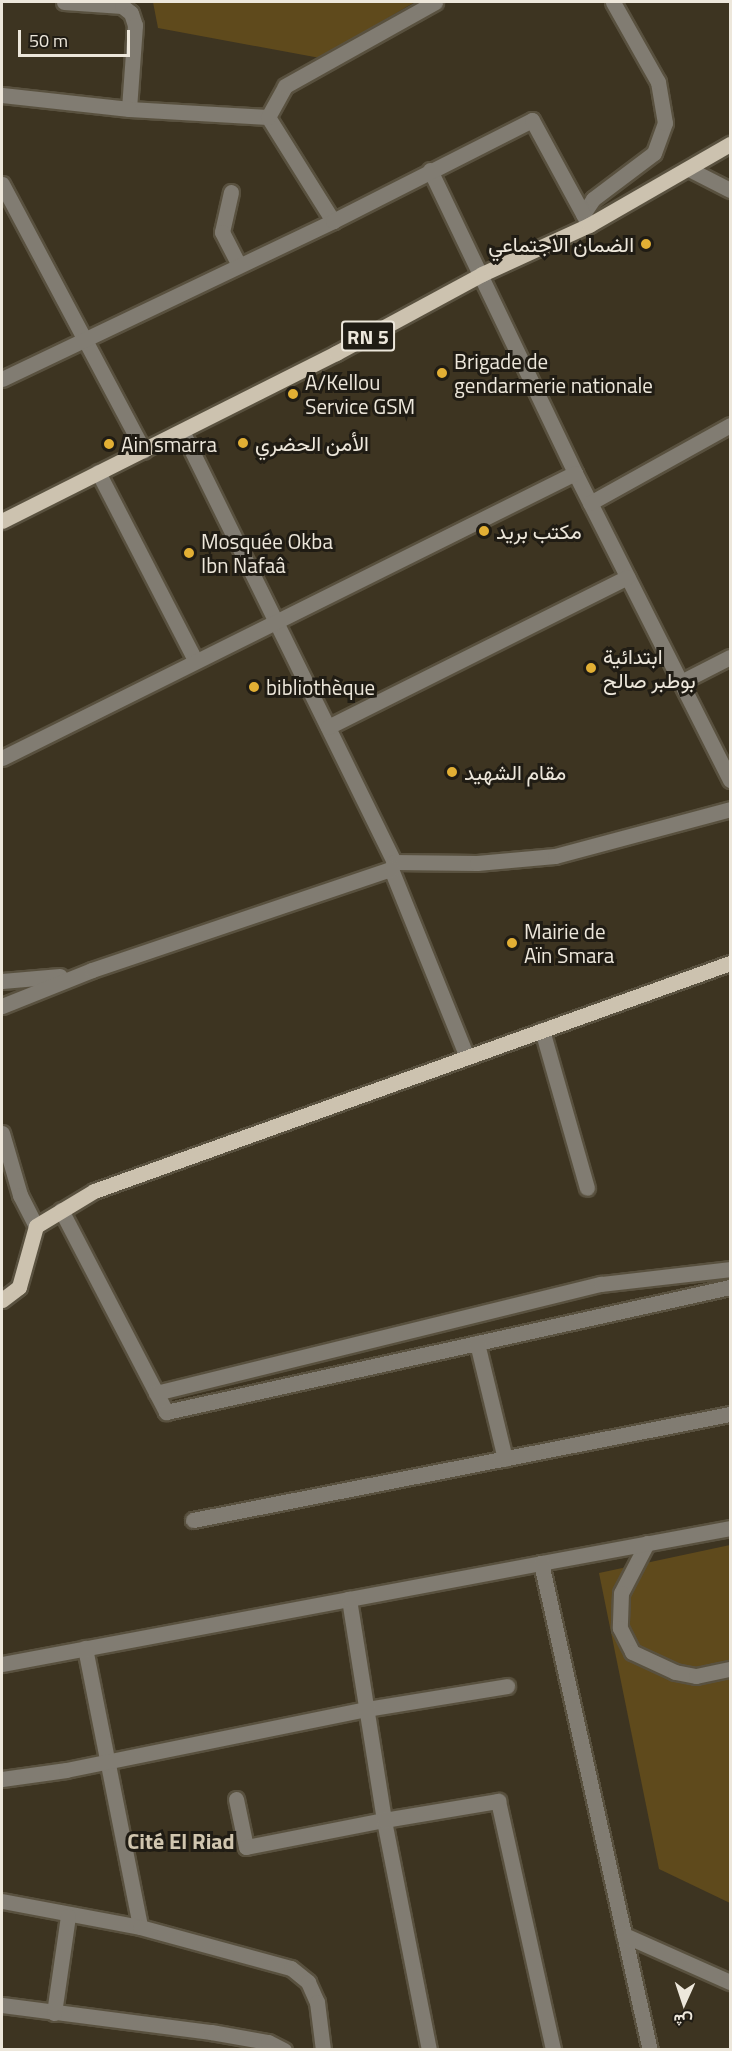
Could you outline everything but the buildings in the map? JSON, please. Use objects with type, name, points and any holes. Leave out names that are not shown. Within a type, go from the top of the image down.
[{"type":"main road","name":"RN 5","points":[[2,521],[144,451],[586,220],[689,169],[730,144]]},
{"type":"main road","points":[[2,1300],[19,1287],[36,1226],[105,1187],[730,963]]},
{"type":"street","points":[[64,2],[122,6],[131,13],[135,26],[129,109]]},
{"type":"street","points":[[268,117],[285,86],[435,2]]},
{"type":"street","points":[[586,220],[594,199],[654,153],[665,123],[657,82],[613,2]]},
{"type":"street","points":[[2,95],[129,109],[268,117]]},
{"type":"street","points":[[268,117],[333,221]]},
{"type":"street","points":[[2,379],[333,221],[532,120],[586,220]]},
{"type":"street","points":[[689,169],[730,190]]},
{"type":"street","points":[[430,170],[482,274],[575,473],[730,780]]},
{"type":"street","points":[[2,184],[81,340],[144,451]]},
{"type":"street","points":[[231,192],[222,232],[239,265]]},
{"type":"street","points":[[590,503],[730,426]]},
{"type":"street","points":[[182,431],[328,727],[392,866],[467,1057]]},
{"type":"street","points":[[98,472],[195,660]]},
{"type":"street","points":[[2,758],[275,620],[575,473]]},
{"type":"street","points":[[328,727],[628,578]]},
{"type":"street","points":[[681,682],[730,657]]},
{"type":"street","points":[[2,1006],[92,970],[392,866],[477,863],[555,856],[730,809]]},
{"type":"street","points":[[2,981],[92,970]]},
{"type":"street","points":[[542,1030],[587,1188]]},
{"type":"street","points":[[2,1133],[20,1195],[36,1226]]},
{"type":"street","points":[[61,1210],[166,1412],[730,1287]]},
{"type":"street","points":[[156,1393],[601,1284],[730,1269]]},
{"type":"street","points":[[477,1343],[505,1459]]},
{"type":"street","points":[[193,1520],[730,1414]]},
{"type":"street","points":[[2,1664],[730,1528]]},
{"type":"street","points":[[647,1543],[621,1593],[620,1628],[632,1652],[675,1672],[696,1676],[730,1669]]},
{"type":"street","points":[[541,1563],[650,2049]]},
{"type":"street","points":[[349,1599],[384,1821],[429,2049]]},
{"type":"street","points":[[85,1648],[140,1927]]},
{"type":"street","points":[[2,1779],[66,1770],[367,1709],[507,1686]]},
{"type":"street","points":[[236,1799],[246,1847],[498,1801],[553,2049]]},
{"type":"street","points":[[2,1901],[68,1916],[140,1927],[291,1968],[308,1982],[318,2002],[322,2049]]},
{"type":"street","points":[[54,2013],[68,1916]]},
{"type":"street","points":[[624,1935],[730,1982]]},
{"type":"street","points":[[2,2005],[211,2032],[268,2042],[284,2049]]},
{"type":"shaded area","points":[[153,2],[415,2],[320,58],[158,28]]},
{"type":"shaded area","points":[[730,1545],[730,1903],[659,1869],[599,1573]]},
{"type":"place","name":"الضمان الاجتماعي","points":[[646,244]]},
{"type":"place","name":"Brigade de gendarmerie nationale","points":[[442,373]]},
{"type":"place","name":"A/Kellou Service GSM","points":[[293,394]]},
{"type":"place","name":"الأمن الحضري","points":[[243,443]]},
{"type":"place","name":"Ain smarra","points":[[109,444]]},
{"type":"place","name":"مكتب بريد","points":[[484,531]]},
{"type":"place","name":"Mosquée Okba Ibn Nafaâ","points":[[189,553]]},
{"type":"place","name":"ابتدائية بوطبر صالح","points":[[591,668]]},
{"type":"place","name":"bibliothèque","points":[[254,687]]},
{"type":"place","name":"مقام الشهيد","points":[[452,772]]},
{"type":"place","name":"Mairie de Aïn Smara","points":[[512,943]]},
{"type":"district","name":"Cité El Riad","points":[[181,1842]]}]
